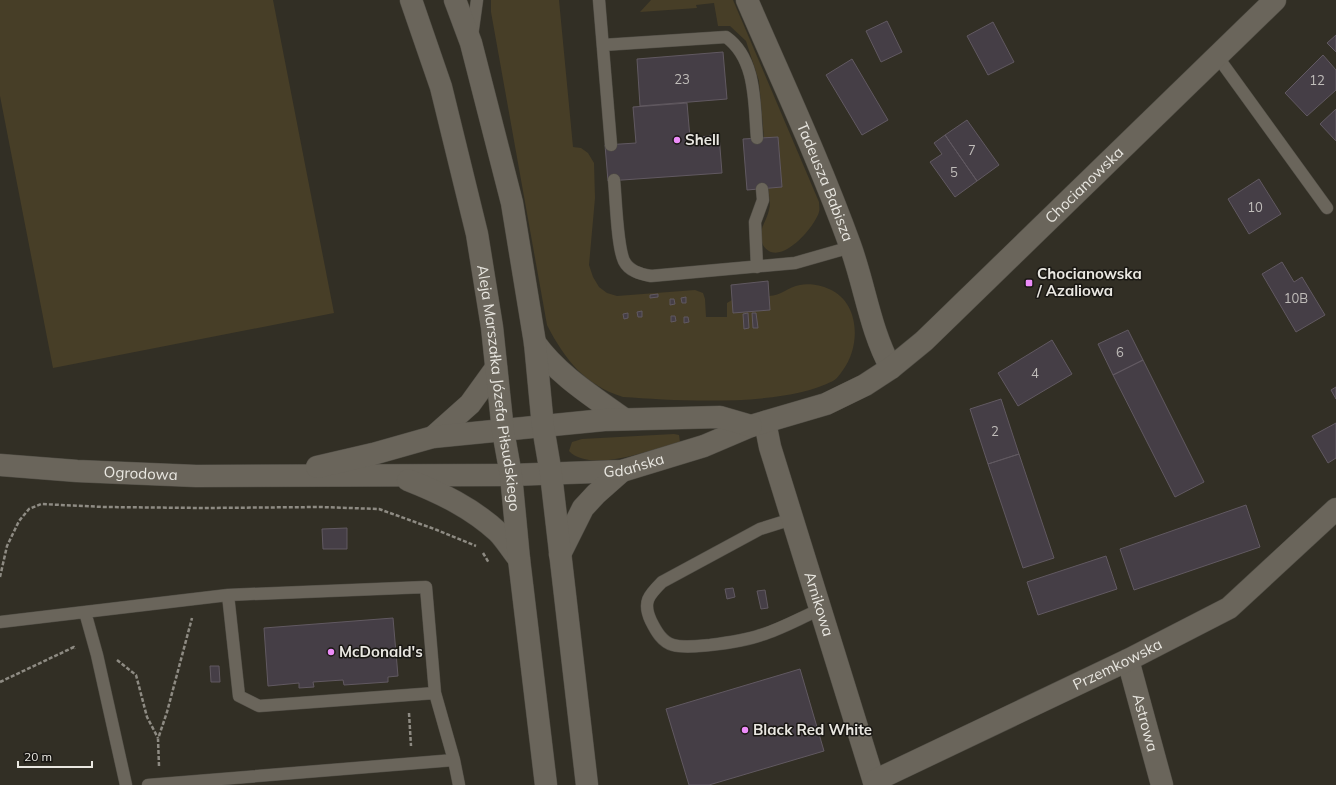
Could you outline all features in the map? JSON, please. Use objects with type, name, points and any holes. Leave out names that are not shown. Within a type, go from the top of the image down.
[{"type":"street","name":"Aleja Marszałka Józefa Piłsudskiego","points":[[411,0],[441,87],[477,234],[492,327],[504,431],[511,475],[519,559],[546,785]]},
{"type":"street","points":[[454,0],[471,44],[512,203],[535,343],[543,427],[551,474],[587,785]]},
{"type":"street","name":"Tadeusza Babisza","points":[[747,0],[836,206],[851,247],[880,348],[891,368]]},
{"type":"street","name":"Chocianowska","points":[[891,368],[924,341],[1217,56],[1265,3]]},
{"type":"street","points":[[535,343],[545,357],[560,372],[624,419]]},
{"type":"street","points":[[433,437],[470,404],[496,368]]},
{"type":"street","name":"Gdańska","points":[[511,475],[622,471],[704,446],[758,424],[826,404],[865,385],[891,368]]},
{"type":"street","points":[[543,427],[624,419],[720,417],[758,424]]},
{"type":"street","name":"Arnikowa","points":[[758,424],[770,447],[872,784]]},
{"type":"street","name":"Ogrodowa","points":[[281,475],[374,454],[433,437],[543,427]]},
{"type":"street","name":"Ogrodowa","points":[[0,465],[78,471],[196,476],[511,475]]},
{"type":"street","points":[[560,554],[583,508],[596,494],[622,471]]},
{"type":"street","points":[[400,476],[457,501],[499,533],[519,559]]},
{"type":"street","name":"Przemkowska","points":[[872,784],[1128,660],[1229,608],[1336,509]]},
{"type":"street","name":"Astrowa","points":[[1128,660],[1162,785]]},
{"type":"lane","points":[[471,44],[477,0]]},
{"type":"lane","points":[[599,0],[611,145]]},
{"type":"lane","points":[[602,45],[726,37],[734,43],[748,68],[752,81],[757,138]]},
{"type":"lane","points":[[1217,56],[1327,208]]},
{"type":"lane","points":[[614,180],[621,250],[625,262],[632,270],[650,276],[795,263],[851,247]]},
{"type":"lane","points":[[757,267],[755,222],[763,200],[762,188]]},
{"type":"lane","points":[[792,519],[760,529],[662,582],[650,594],[646,604],[649,617],[656,632],[663,639],[673,645],[697,646],[729,642],[761,635],[819,610]]},
{"type":"lane","points":[[0,622],[197,598],[283,592],[426,587],[435,693],[454,760],[459,785]]},
{"type":"lane","points":[[228,596],[239,696],[259,706],[435,693]]},
{"type":"lane","points":[[85,612],[126,785]]},
{"type":"lane","points":[[148,785],[454,760]]},
{"type":"path","points":[[0,577],[7,546],[19,521],[29,509],[40,504],[143,508],[320,507],[379,509],[438,530],[480,548],[489,563]]},
{"type":"path","points":[[158,767],[158,738],[167,712],[197,598]]},
{"type":"path","points":[[0,682],[74,647],[78,653]]},
{"type":"path","points":[[113,657],[136,675],[147,717],[158,738]]},
{"type":"path","points":[[408,695],[412,752]]},
{"type":"shaded area","points":[[0,0],[273,0],[334,313],[53,368],[0,96]]},
{"type":"shaded area","points":[[491,0],[559,0],[573,147],[581,148],[588,153],[594,163],[595,198],[589,265],[593,277],[599,287],[607,293],[617,296],[695,290],[703,293],[705,299],[706,317],[727,317],[727,303],[732,300],[733,313],[770,310],[769,296],[777,295],[796,286],[807,284],[829,289],[839,295],[847,304],[852,314],[855,337],[849,360],[836,379],[812,389],[787,395],[760,399],[701,401],[623,397],[598,386],[578,370],[561,349],[547,325],[491,12]]},
{"type":"shaded area","points":[[651,0],[733,0],[819,202],[819,212],[811,227],[795,244],[786,250],[778,252],[770,251],[763,245],[761,240],[761,231],[770,207],[768,188],[782,187],[778,137],[764,138],[759,81],[746,41],[730,26],[718,26],[714,3],[696,5],[697,8],[640,12]]},
{"type":"shaded area","points":[[674,434],[679,435],[680,442],[623,458],[592,460],[579,458],[569,451],[572,442],[582,439]]},
{"type":"building","points":[[887,21],[902,52],[881,62],[866,31]]},
{"type":"building","points":[[993,22],[1014,62],[988,75],[967,36]]},
{"type":"building","points":[[1336,35],[1336,52],[1327,43]]},
{"type":"building","points":[[723,52],[727,99],[640,106],[637,59]]},
{"type":"building","points":[[1323,55],[1336,70],[1336,90],[1307,116],[1285,93]]},
{"type":"building","points":[[852,59],[888,120],[862,135],[826,75]]},
{"type":"building","name":"Shell","points":[[687,103],[690,138],[719,135],[722,173],[608,181],[605,145],[636,143],[633,107]]},
{"type":"building","points":[[1336,109],[1336,141],[1320,124]]},
{"type":"building","points":[[967,120],[999,165],[977,181],[945,135]]},
{"type":"building","points":[[945,135],[977,181],[955,197],[930,162],[942,154],[934,143]]},
{"type":"building","points":[[778,137],[782,187],[747,190],[743,139]]},
{"type":"building","points":[[1259,179],[1281,214],[1249,234],[1228,199]]},
{"type":"building","points":[[1282,262],[1294,282],[1302,277],[1325,315],[1296,332],[1262,274]]},
{"type":"building","points":[[768,281],[770,310],[733,313],[731,285]]},
{"type":"building","points":[[658,294],[658,297],[650,298],[650,295]]},
{"type":"building","points":[[686,297],[686,303],[682,303],[681,298]]},
{"type":"building","points":[[670,299],[674,299],[675,304],[670,305]]},
{"type":"building","points":[[642,311],[642,317],[638,317],[637,312]]},
{"type":"building","points":[[628,313],[628,318],[624,319],[623,314]]},
{"type":"building","points":[[748,313],[749,328],[744,329],[743,314]]},
{"type":"building","points":[[752,313],[756,313],[758,328],[753,328]]},
{"type":"building","points":[[671,316],[675,316],[676,321],[671,322]]},
{"type":"building","points":[[684,317],[688,317],[689,322],[684,323]]},
{"type":"building","points":[[1128,330],[1143,360],[1113,375],[1098,344]]},
{"type":"building","points":[[1052,340],[1072,374],[1018,406],[998,373]]},
{"type":"building","points":[[1143,360],[1204,482],[1175,497],[1113,375]]},
{"type":"building","points":[[1336,387],[1336,399],[1331,390]]},
{"type":"building","points":[[1001,399],[1019,454],[988,464],[970,409]]},
{"type":"building","points":[[1336,423],[1336,458],[1328,463],[1312,436]]},
{"type":"building","points":[[1019,454],[1054,558],[1023,568],[988,464]]},
{"type":"building","points":[[1246,505],[1260,547],[1134,590],[1120,549]]},
{"type":"building","points":[[347,528],[347,549],[323,549],[322,529]]},
{"type":"building","points":[[1106,556],[1117,589],[1038,615],[1027,582]]},
{"type":"building","points":[[733,588],[735,597],[727,599],[725,589]]},
{"type":"building","points":[[765,590],[768,608],[761,609],[757,591]]},
{"type":"building","name":"McDonald's","points":[[393,618],[398,676],[388,677],[388,682],[344,685],[343,680],[313,682],[314,687],[299,688],[299,683],[268,686],[264,628]]},
{"type":"building","points":[[210,666],[219,666],[220,682],[211,682]]},
{"type":"building","name":"Black Red White","points":[[800,669],[824,751],[709,785],[689,785],[666,709]]},
{"type":"place","name":"Shell","points":[[677,140]]},
{"type":"place","name":"Chocianowska / Azaliowa","points":[[1029,283]]},
{"type":"place","name":"McDonald's","points":[[331,652]]},
{"type":"place","name":"Black Red White","points":[[745,730]]}]
